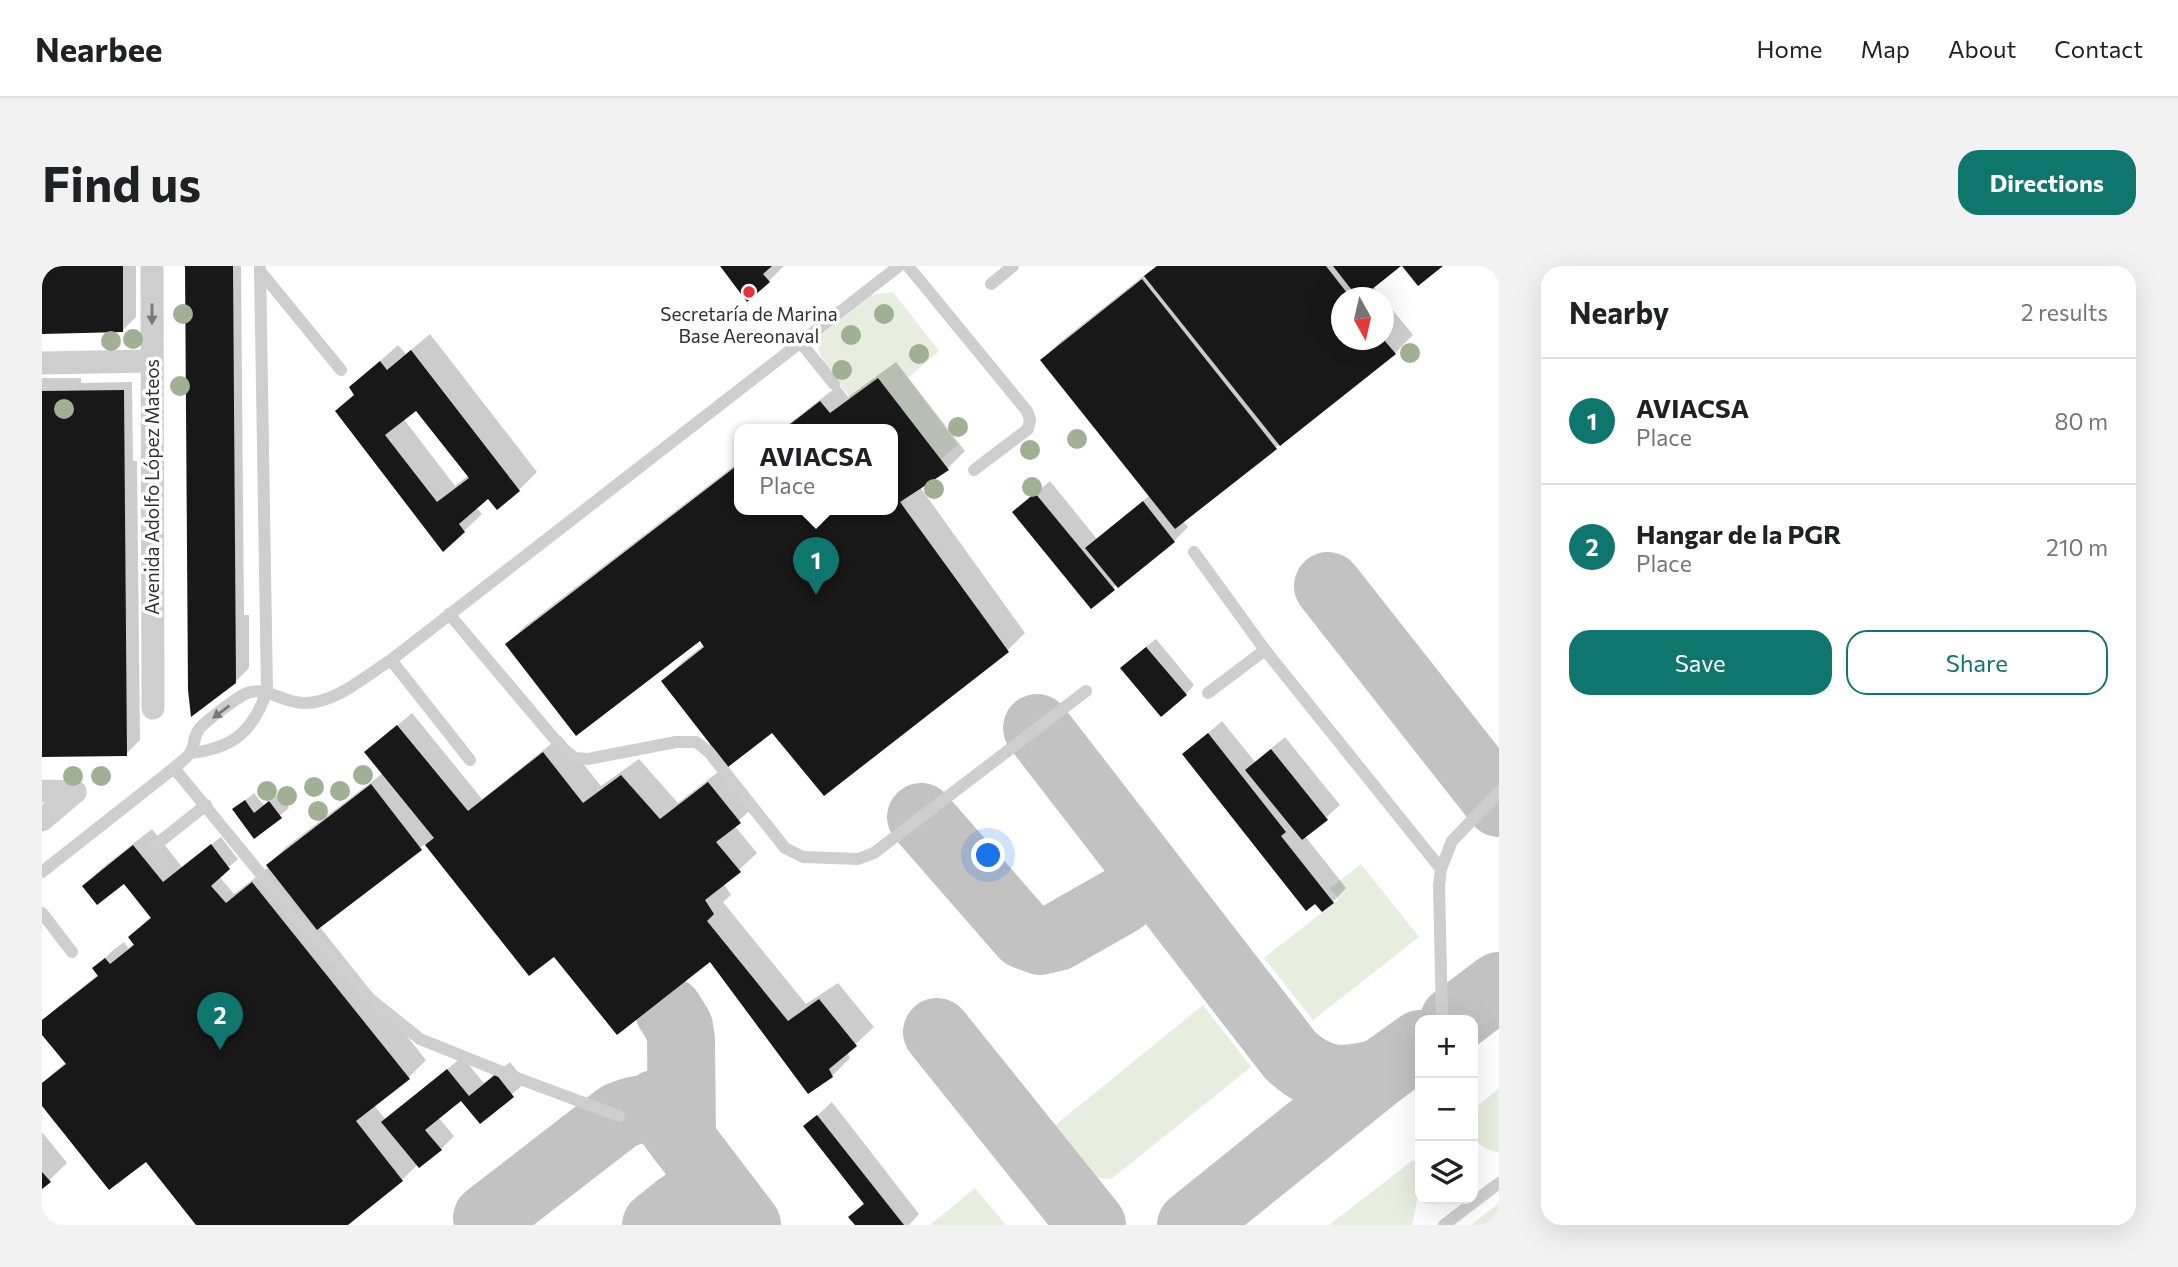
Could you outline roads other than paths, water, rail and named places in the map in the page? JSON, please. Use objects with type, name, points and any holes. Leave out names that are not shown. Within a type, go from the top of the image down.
[{"type":"street","name":"Avenida Adolfo López Mateos","points":[[152,266],[153,708]]},
{"type":"street","points":[[42,363],[151,362]]},
{"type":"street","points":[[42,791],[75,792],[42,820]]},
{"type":"lane","points":[[42,872],[174,768],[191,752],[200,728],[242,696],[251,692],[267,691],[283,700],[304,704],[329,699],[391,660],[899,266]]},
{"type":"lane","points":[[908,266],[1027,411],[1030,420],[1028,429],[974,470]]},
{"type":"lane","points":[[991,284],[1013,266]]},
{"type":"lane","points":[[260,269],[341,370]]},
{"type":"lane","points":[[191,752],[208,751],[244,732],[260,713],[267,691],[260,269]]},
{"type":"lane","points":[[800,343],[834,384]]},
{"type":"lane","points":[[1194,552],[1265,650],[1441,869]]},
{"type":"lane","points":[[449,614],[563,749],[575,758],[588,759],[676,742],[696,742],[709,751],[785,848],[803,857],[858,859],[874,853],[1086,691]]},
{"type":"lane","points":[[1208,693],[1265,650]]},
{"type":"lane","points":[[391,660],[470,760]]},
{"type":"lane","points":[[174,768],[327,952],[370,999],[420,1039],[619,1116]]},
{"type":"lane","points":[[1442,1015],[1441,869],[1452,841],[1499,792]]},
{"type":"lane","points":[[153,847],[206,805]]},
{"type":"lane","points":[[42,913],[72,952]]},
{"type":"lane","points":[[1478,1195],[1499,1183]]},
{"type":"lane","points":[[1444,1225],[1463,1204]]},
{"type":"place","name":"Secretaría de Marina Base Aereonaval","points":[[749,292]]},
{"type":"place","name":"AVIACSA","points":[[816,595]]},
{"type":"place","name":"Hangar de la PGR","points":[[220,1050]]}]
